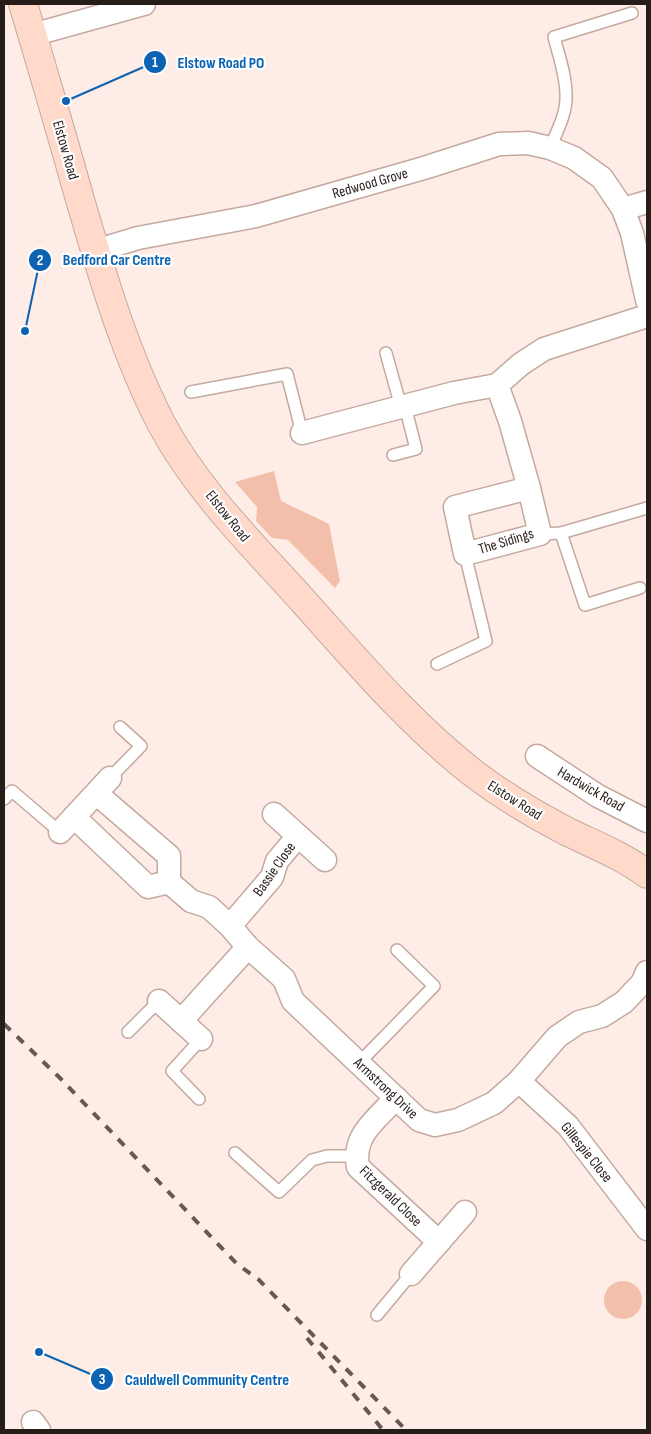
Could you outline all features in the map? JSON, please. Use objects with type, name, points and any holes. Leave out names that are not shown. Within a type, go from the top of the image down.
[{"type":"street","name":"Elstow Road","points":[[23,4],[111,304],[134,365],[162,425],[178,450],[248,541],[398,706],[448,752],[497,791],[562,829],[623,858],[647,874]]},
{"type":"street","points":[[32,34],[144,4]]},
{"type":"street","name":"Redwood Grove","points":[[95,251],[138,238],[256,216],[424,168],[499,144],[528,143],[550,148],[574,158],[602,178],[624,209],[632,233],[647,300]]},
{"type":"street","points":[[624,209],[647,202]]},
{"type":"street","points":[[302,433],[454,393],[497,385],[521,364],[544,349],[647,316]]},
{"type":"street","name":"The Sidings","points":[[497,385],[510,421],[529,488],[551,533],[465,554],[455,506],[529,488]]},
{"type":"street","name":"Hardwick Road","points":[[537,756],[598,796],[647,821]]},
{"type":"street","points":[[103,786],[169,856],[169,882],[148,887],[67,825],[103,786]]},
{"type":"street","name":"Bassie Close","points":[[274,814],[325,860]]},
{"type":"street","name":"Bassie Close","points":[[230,926],[272,877],[277,861],[298,836]]},
{"type":"street","name":"Armstrong Drive","points":[[169,882],[191,901],[209,907],[230,926],[248,947],[284,979],[293,1001],[419,1120],[435,1125],[458,1120],[494,1103],[519,1081],[557,1037],[579,1022],[602,1016],[624,1002],[645,980]]},
{"type":"street","points":[[181,1021],[248,947]]},
{"type":"street","points":[[159,1001],[201,1039]]},
{"type":"street","name":"Gillespie Close","points":[[519,1081],[568,1126],[647,1229]]},
{"type":"street","name":"Fitzgerald Close","points":[[396,1098],[366,1131],[358,1143],[356,1156],[358,1168],[439,1242]]},
{"type":"street","points":[[410,1274],[465,1212]]},
{"type":"lane","points":[[550,148],[562,116],[566,97],[564,74],[554,38],[632,13]]},
{"type":"lane","points":[[386,354],[416,448],[393,455]]},
{"type":"lane","points":[[192,392],[287,374],[302,433]]},
{"type":"lane","points":[[640,588],[585,605],[551,533],[647,508]]},
{"type":"lane","points":[[437,664],[486,641],[465,554]]},
{"type":"lane","points":[[103,786],[141,746],[120,727]]},
{"type":"lane","points":[[4,799],[12,791],[67,825]]},
{"type":"lane","points":[[359,1064],[434,986],[397,950]]},
{"type":"lane","points":[[128,1032],[159,1001]]},
{"type":"lane","points":[[199,1099],[172,1072],[201,1039]]},
{"type":"lane","points":[[235,1153],[279,1192],[312,1160],[327,1156],[356,1156]]},
{"type":"lane","points":[[377,1315],[410,1274]]},
{"type":"shaded area","points":[[274,471],[281,501],[329,524],[340,581],[335,588],[288,540],[272,538],[256,521],[257,507],[235,482]]},
{"type":"shaded area","points":[[623,1281],[637,1286],[642,1300],[637,1314],[623,1319],[609,1314],[604,1300],[609,1286]]},
{"type":"railway","points":[[4,1024],[60,1078],[237,1264],[258,1279],[406,1430]]},
{"type":"railway","points":[[307,1338],[383,1430]]},
{"type":"place","name":"Elstow Road PO","points":[[66,101]]},
{"type":"place","name":"Bedford Car Centre","points":[[25,331]]},
{"type":"place","name":"Cauldwell Community Centre","points":[[39,1352]]}]
